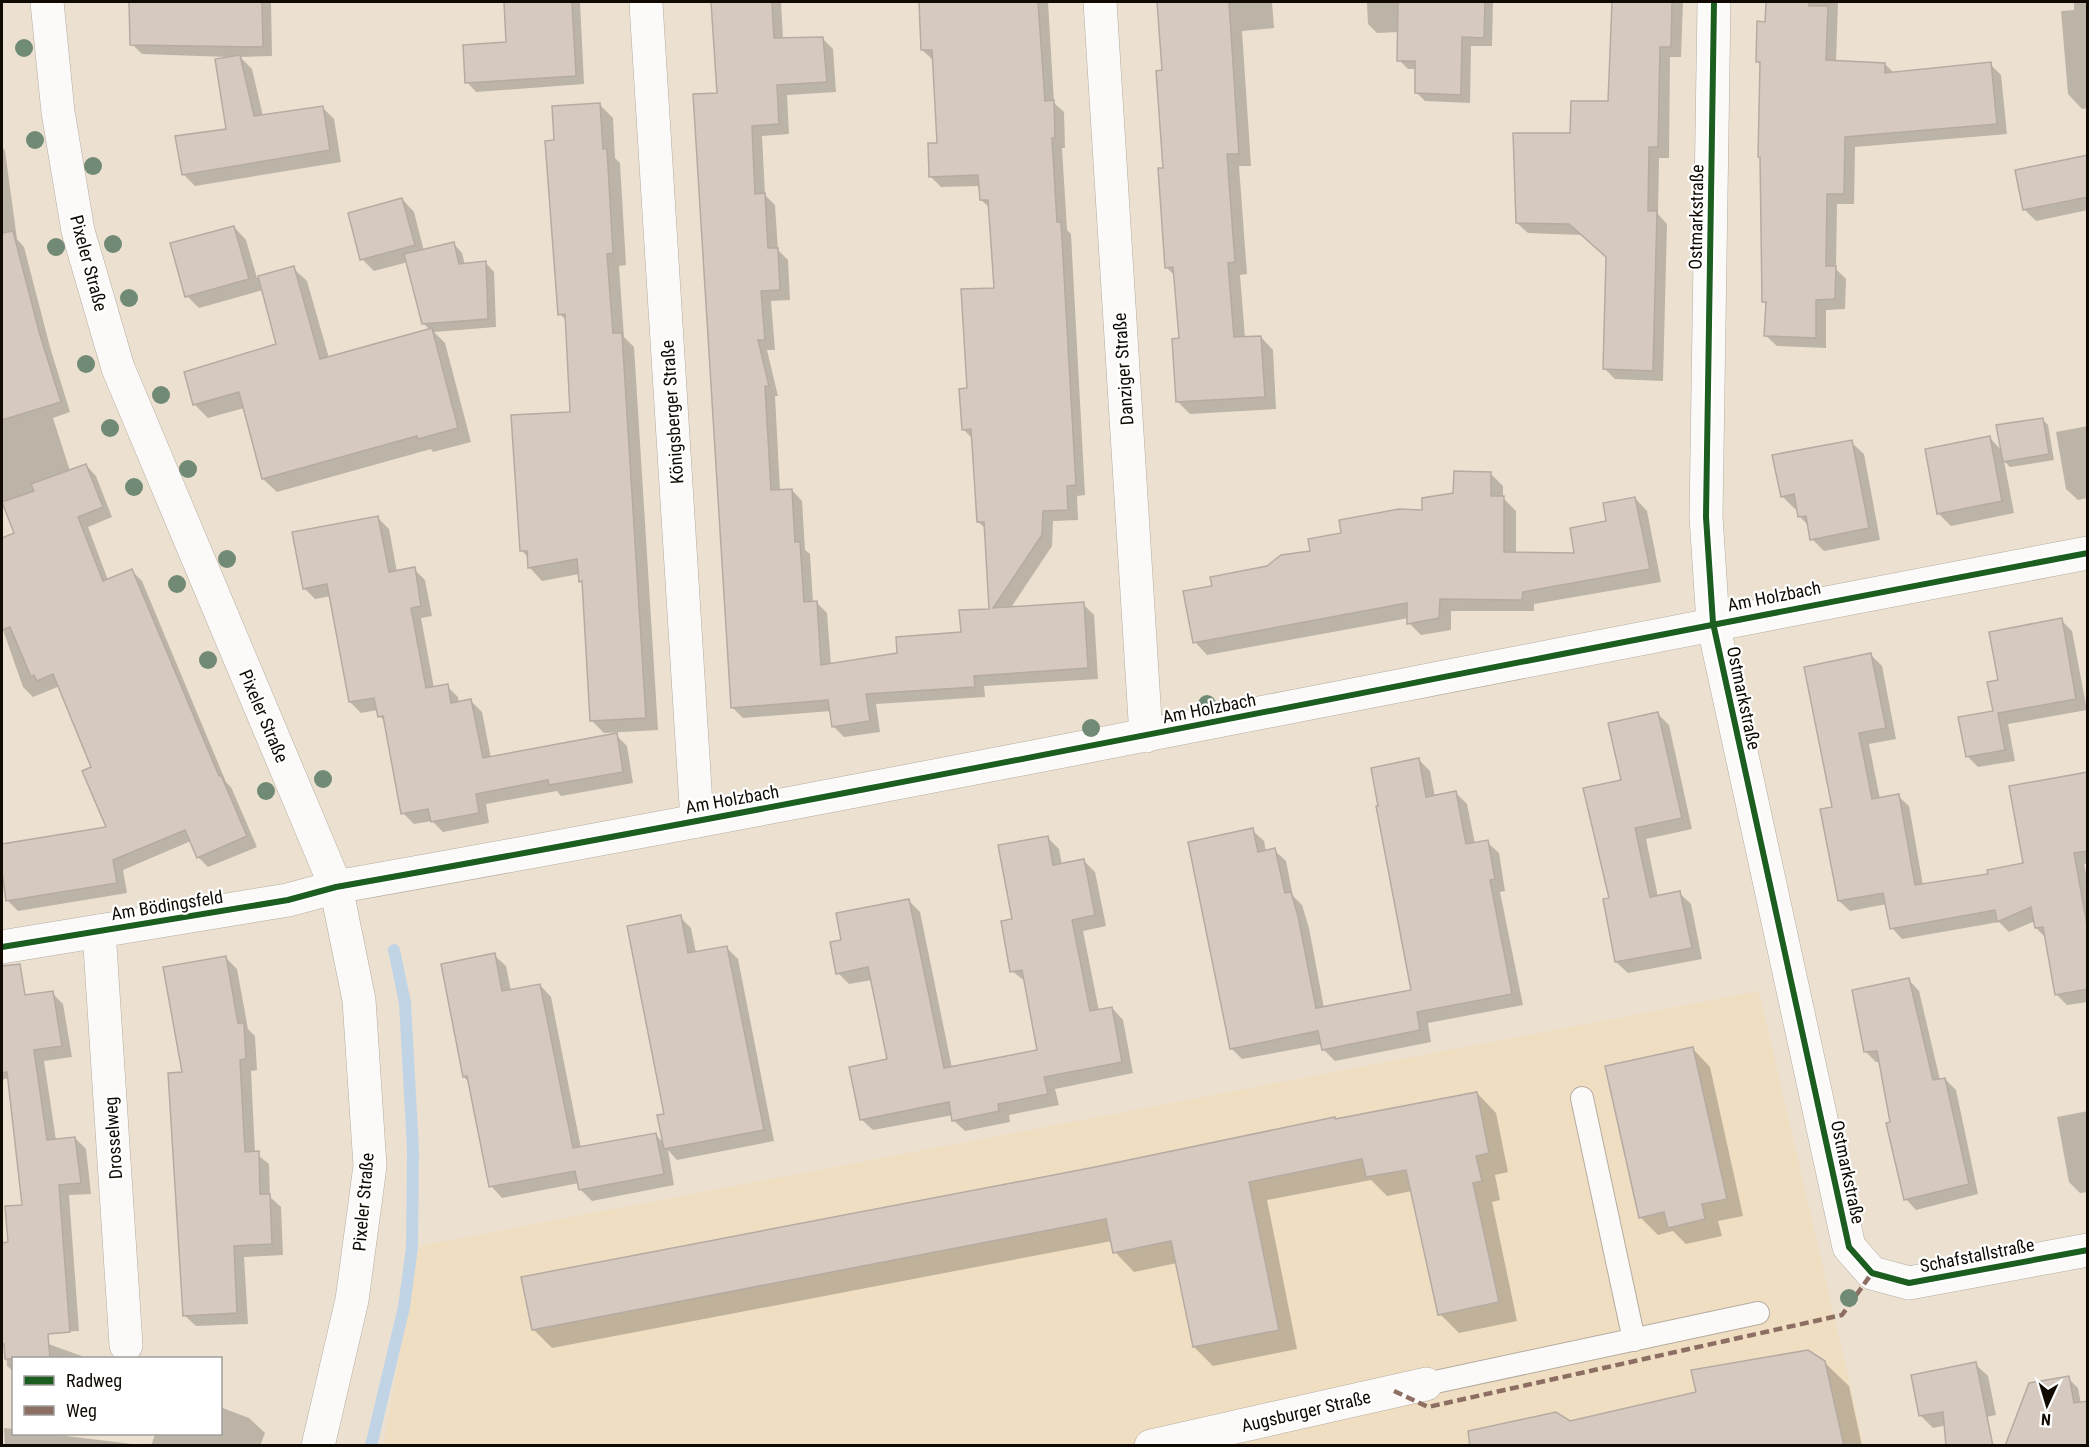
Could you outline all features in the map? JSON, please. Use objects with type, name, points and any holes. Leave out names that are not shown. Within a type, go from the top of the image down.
[{"type":"street","name":"Pixeler Straße","points":[[47,2],[58,112],[78,231],[118,368],[336,887],[359,1000],[370,1166],[352,1300],[318,1446]]},
{"type":"street","name":"Danziger Straße","points":[[1100,2],[1146,736]]},
{"type":"street","name":"Ostmarkstraße","points":[[1714,2],[1706,517],[1713,623],[1849,1247],[1872,1273]]},
{"type":"street","name":"Königsberger Straße","points":[[646,4],[698,821]]},
{"type":"street","name":"Am Holzbach","points":[[336,887],[1146,736],[1713,623],[2088,553]]},
{"type":"street","name":"Am Bödingsfeld","points":[[2,947],[288,900],[336,887]]},
{"type":"street","name":"Drosselweg","points":[[99,931],[126,1345]]},
{"type":"street","name":"Schafstallstraße","points":[[1872,1273],[1909,1283],[2088,1250]]},
{"type":"street","name":"Augsburger Straße","points":[[1151,1446],[1426,1384]]},
{"type":"lane","points":[[1582,1098],[1634,1340]]},
{"type":"lane","points":[[1426,1384],[1758,1313]]},
{"type":"shaded area","points":[[1759,991],[1864,1445],[383,1446],[419,1246]]},
{"type":"building","points":[[129,2],[262,2],[263,47],[130,45]]},
{"type":"building","points":[[504,2],[572,2],[576,76],[465,83],[463,45],[506,42]]},
{"type":"building","points":[[711,2],[772,2],[774,38],[823,37],[827,82],[777,85],[779,124],[752,126],[755,194],[765,193],[768,248],[778,248],[780,290],[761,291],[765,340],[758,340],[769,386],[765,386],[771,490],[792,489],[795,542],[800,542],[804,602],[817,601],[821,665],[897,653],[896,637],[961,632],[959,610],[989,609],[984,522],[977,522],[971,429],[962,430],[959,389],[967,388],[961,289],[994,288],[988,200],[980,200],[978,175],[929,177],[928,143],[937,143],[932,50],[921,50],[919,2],[1038,2],[1045,101],[1054,100],[1055,138],[1052,138],[1057,222],[1061,222],[1076,485],[1067,486],[1068,510],[1043,511],[1042,535],[993,608],[1084,602],[1088,668],[974,676],[975,687],[866,694],[870,721],[832,727],[828,700],[731,708],[693,94],[717,93]]},
{"type":"building","points":[[1157,2],[1229,2],[1239,154],[1227,154],[1235,262],[1228,263],[1234,337],[1261,336],[1265,397],[1176,402],[1172,339],[1179,338],[1173,267],[1165,268],[1158,168],[1163,168],[1156,71],[1162,70]]},
{"type":"building","points":[[1398,2],[1485,2],[1484,38],[1462,37],[1461,95],[1415,93],[1415,61],[1397,61]]},
{"type":"building","points":[[1612,2],[1672,2],[1671,47],[1660,47],[1658,147],[1649,147],[1648,211],[1657,211],[1653,371],[1603,369],[1606,257],[1569,224],[1516,223],[1513,133],[1570,133],[1571,101],[1608,101]]},
{"type":"building","points":[[1766,2],[1809,2],[1809,6],[1828,6],[1826,60],[1885,63],[1885,73],[1991,62],[1997,124],[1845,137],[1844,194],[1827,194],[1826,266],[1836,266],[1835,299],[1816,300],[1816,338],[1764,336],[1766,302],[1762,302],[1760,157],[1758,157],[1760,62],[1756,62],[1757,21],[1765,22]]},
{"type":"building","points":[[240,55],[254,116],[323,106],[330,150],[182,175],[175,136],[226,129],[215,59]]},
{"type":"building","points":[[600,103],[603,149],[607,149],[613,253],[607,254],[613,333],[622,333],[646,718],[590,721],[582,581],[579,582],[577,559],[528,568],[527,551],[520,551],[511,415],[570,412],[565,314],[558,315],[545,141],[554,140],[552,106]]},
{"type":"building","points":[[2088,155],[2088,197],[2023,210],[2015,170]]},
{"type":"building","points":[[402,198],[415,245],[360,260],[348,213]]},
{"type":"building","points":[[234,226],[249,279],[185,297],[170,243]]},
{"type":"building","points":[[13,231],[40,335],[61,402],[2,420],[2,233]]},
{"type":"building","points":[[454,242],[459,264],[486,261],[488,319],[422,324],[404,254]]},
{"type":"building","points":[[294,266],[320,359],[432,328],[458,428],[418,439],[417,436],[262,479],[239,392],[193,405],[184,372],[276,344],[258,276]]},
{"type":"building","points":[[2043,418],[2049,454],[2003,462],[1996,425]]},
{"type":"building","points":[[1990,436],[2002,501],[1937,514],[1925,449]]},
{"type":"building","points":[[1852,440],[1869,528],[1810,540],[1806,516],[1798,517],[1794,494],[1781,497],[1772,455]]},
{"type":"building","points":[[86,464],[103,507],[78,517],[103,581],[132,569],[219,776],[221,775],[247,836],[197,858],[185,830],[113,860],[117,883],[6,901],[2,872],[2,844],[106,827],[82,771],[91,767],[53,674],[37,681],[34,675],[31,677],[10,627],[2,630],[2,538],[14,533],[2,502],[34,491],[31,484]]},
{"type":"building","points":[[1454,471],[1491,472],[1491,496],[1504,496],[1504,552],[1574,553],[1570,528],[1606,521],[1603,503],[1635,497],[1650,569],[1523,592],[1522,600],[1440,599],[1439,618],[1407,624],[1407,603],[1193,643],[1183,591],[1212,586],[1210,577],[1267,566],[1281,555],[1310,551],[1308,539],[1341,533],[1339,520],[1399,509],[1422,510],[1422,498],[1453,493]]},
{"type":"building","points":[[378,516],[389,572],[415,567],[421,606],[411,608],[426,688],[448,684],[451,703],[471,699],[483,758],[617,733],[623,772],[549,785],[548,780],[476,794],[479,813],[431,822],[428,809],[401,814],[383,716],[378,717],[374,698],[349,702],[327,584],[303,589],[292,532]]},
{"type":"building","points":[[2062,618],[2076,699],[1998,713],[2005,750],[1966,757],[1958,717],[1993,711],[1987,682],[1998,680],[1989,632]]},
{"type":"building","points":[[1871,653],[1886,728],[1859,733],[1872,799],[1899,794],[1915,885],[1988,874],[1987,870],[2023,863],[2009,786],[2088,772],[2088,851],[2074,853],[2088,930],[2088,989],[2055,995],[2043,927],[2035,928],[2031,907],[1997,922],[1995,910],[1890,929],[1883,893],[1838,901],[1820,809],[1832,807],[1804,667]]},
{"type":"building","points":[[1658,712],[1682,818],[1635,828],[1650,897],[1680,891],[1692,948],[1615,962],[1603,899],[1609,898],[1583,788],[1621,780],[1608,723]]},
{"type":"building","points":[[1419,758],[1426,797],[1456,791],[1466,844],[1488,840],[1495,879],[1490,880],[1512,994],[1417,1012],[1420,1030],[1322,1050],[1318,1031],[1230,1049],[1188,842],[1253,828],[1258,852],[1275,848],[1285,893],[1291,892],[1298,916],[1316,1008],[1411,990],[1376,806],[1378,806],[1371,768]]},
{"type":"building","points":[[1048,836],[1053,865],[1084,859],[1095,915],[1072,920],[1090,1011],[1112,1007],[1122,1062],[1044,1077],[1048,1094],[998,1104],[999,1111],[952,1121],[949,1102],[860,1120],[849,1067],[887,1059],[868,967],[836,974],[830,942],[841,940],[836,913],[909,899],[944,1068],[1037,1050],[1022,970],[1010,972],[1001,921],[1012,919],[998,845]]},
{"type":"building","points":[[681,915],[688,953],[727,946],[764,1130],[664,1149],[657,1115],[664,1114],[627,926]]},
{"type":"building","points":[[495,953],[502,991],[540,984],[573,1148],[656,1133],[664,1174],[579,1190],[575,1171],[489,1187],[467,1076],[463,1077],[441,964]]},
{"type":"building","points":[[226,956],[238,1023],[244,1023],[246,1059],[240,1060],[245,1152],[259,1151],[260,1194],[270,1194],[272,1244],[234,1246],[237,1313],[183,1316],[168,1073],[182,1072],[163,967]]},
{"type":"building","points":[[20,964],[25,995],[53,991],[62,1046],[34,1050],[47,1140],[75,1137],[81,1183],[59,1185],[70,1332],[48,1334],[50,1357],[5,1359],[4,1344],[2,1345],[2,1243],[8,1242],[5,1206],[22,1205],[7,1072],[2,1073],[2,966]]},
{"type":"building","points":[[1909,978],[1933,1080],[1945,1078],[1969,1184],[1904,1200],[1886,1123],[1890,1122],[1877,1051],[1864,1052],[1852,990]]},
{"type":"building","points":[[1693,1047],[1727,1199],[1702,1204],[1705,1219],[1668,1228],[1664,1212],[1639,1218],[1605,1066]]},
{"type":"building","points":[[1477,1092],[1489,1153],[1476,1156],[1482,1181],[1473,1183],[1499,1302],[1438,1315],[1406,1170],[1366,1177],[1362,1159],[1249,1182],[1279,1330],[1193,1347],[1171,1241],[1113,1253],[1106,1219],[532,1330],[521,1277],[1095,1167],[1335,1117],[1335,1119]]},
{"type":"building","points":[[1808,1350],[1825,1361],[1844,1446],[1470,1446],[1468,1431],[1556,1412],[1570,1421],[1696,1392],[1691,1370]]},
{"type":"building","points":[[1976,1362],[1993,1446],[1946,1446],[1943,1412],[1919,1416],[1911,1375]]},
{"type":"building","points":[[2069,1376],[2074,1403],[2088,1401],[2088,1446],[2005,1446],[2029,1383]]},
{"type":"waterway","points":[[371,1446],[404,1307],[412,1247],[413,1150],[405,1003],[394,950]]},
{"type":"marked path","points":[[1394,1391],[1428,1407],[1842,1315],[1872,1273]]},
{"type":"cycle path","points":[[1714,2],[1706,517],[1713,623],[1849,1247],[1872,1273],[1909,1283],[2088,1250]]},
{"type":"cycle path","points":[[2,947],[288,900],[336,887],[993,765],[2088,553]]}]
